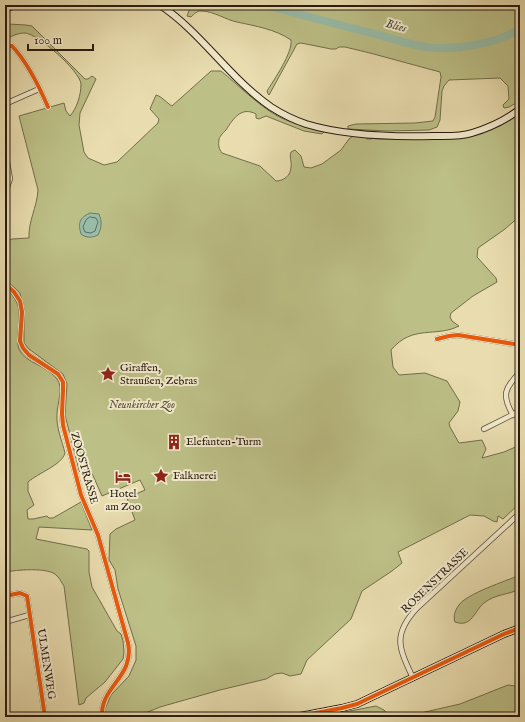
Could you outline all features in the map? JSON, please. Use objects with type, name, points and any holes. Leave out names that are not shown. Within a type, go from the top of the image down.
[{"type":"main road","points":[[5,9],[14,5]]},
{"type":"main road","points":[[160,5],[186,26],[244,86],[282,113],[307,124],[348,132],[413,137],[452,136],[470,133],[498,123],[520,109]]},
{"type":"main road","points":[[295,717],[357,704],[504,634],[520,628]]},
{"type":"street","points":[[5,46],[12,46],[29,70],[40,88],[48,107]]},
{"type":"street","points":[[5,104],[40,88]]},
{"type":"street","points":[[5,150],[10,178],[5,194]]},
{"type":"street","name":"ZOOSTRASSE","points":[[5,284],[14,292],[20,301],[22,312],[20,341],[22,348],[29,355],[58,374],[63,382],[63,425],[81,495],[98,535],[128,643],[129,659],[121,676],[105,697],[102,704],[102,717]]},
{"type":"street","points":[[437,339],[458,335],[520,345]]},
{"type":"street","points":[[513,414],[506,401],[506,391],[508,386],[520,372]]},
{"type":"street","points":[[484,430],[520,411]]},
{"type":"street","name":"ROSENSTRASSE","points":[[413,678],[401,646],[401,633],[405,622],[416,608],[520,513]]},
{"type":"street","name":"ULMENWEG","points":[[5,596],[20,593],[27,596],[45,717]]},
{"type":"street","points":[[5,622],[29,615]]},
{"type":"green space","points":[[187,5],[520,5],[520,101],[504,108],[503,105],[509,99],[508,86],[500,78],[449,80],[442,91],[440,120],[437,127],[429,130],[388,131],[348,129],[348,126],[356,124],[415,123],[433,121],[435,117],[441,77],[440,72],[345,47],[331,49],[301,43],[297,44],[269,95],[267,91],[286,59],[291,45],[291,40],[272,31],[233,21],[211,12],[200,11],[191,17],[187,16],[190,8]]},
{"type":"green space","name":"Neunkircher Zoo","points":[[5,25],[32,26],[85,79],[92,76],[96,79],[80,113],[79,125],[84,152],[88,158],[104,165],[117,162],[158,123],[159,119],[150,109],[156,95],[172,106],[211,71],[221,71],[274,114],[286,120],[324,131],[322,134],[304,131],[266,116],[259,119],[256,118],[256,114],[251,112],[242,113],[235,118],[221,135],[219,148],[222,153],[260,166],[276,181],[284,179],[290,173],[290,154],[295,150],[301,156],[304,167],[311,168],[322,164],[341,150],[353,136],[366,136],[367,139],[372,139],[374,136],[453,138],[520,112],[520,216],[505,229],[478,248],[477,257],[496,278],[497,282],[473,296],[451,313],[450,317],[452,321],[459,326],[441,331],[416,334],[399,342],[391,350],[393,367],[399,375],[425,373],[447,381],[460,402],[458,411],[449,423],[459,443],[482,440],[486,449],[482,458],[504,452],[520,445],[520,503],[503,519],[498,516],[497,522],[484,516],[470,515],[398,552],[402,563],[362,591],[351,619],[307,660],[301,674],[290,676],[282,673],[275,674],[266,679],[160,707],[136,717],[105,717],[105,709],[111,695],[129,676],[136,660],[136,646],[118,589],[115,570],[109,560],[110,534],[116,529],[135,520],[127,498],[145,490],[140,480],[102,496],[91,471],[80,472],[65,415],[67,384],[63,374],[29,349],[24,343],[24,311],[20,293],[5,279],[5,242],[12,239],[29,238],[30,226],[38,190],[19,116],[64,103],[66,111],[70,116],[78,101],[81,84],[74,71],[58,54],[31,35],[25,33],[15,35],[5,40]]},
{"type":"green space","points":[[5,287],[11,293],[19,309],[19,349],[26,358],[53,374],[60,387],[57,419],[58,429],[65,453],[55,465],[28,482],[28,491],[34,505],[27,510],[28,519],[47,516],[49,518],[53,518],[81,502],[92,530],[39,527],[36,539],[87,549],[89,551],[89,572],[92,587],[117,631],[121,634],[123,641],[123,659],[105,682],[86,698],[84,703],[79,705],[64,586],[52,572],[24,570],[5,572]]},
{"type":"green space","points":[[520,575],[520,589],[488,600],[469,621],[465,623],[455,622],[455,611],[463,601],[478,592]]},
{"type":"green space","points":[[508,685],[515,686],[520,693],[520,717],[403,717],[460,704]]},
{"type":"green space","points":[[376,706],[384,710],[390,717],[318,717]]},
{"type":"water","points":[[90,213],[99,214],[101,220],[98,235],[94,237],[81,234],[80,221]]},
{"type":"waterway","name":"Blies","points":[[266,5],[412,44],[435,48],[479,44],[502,38],[520,28]]},
{"type":"cycle path","points":[[5,46],[12,46],[28,67],[48,107]]},
{"type":"cycle path","points":[[5,284],[14,292],[20,301],[22,312],[20,341],[23,348],[29,355],[58,374],[63,382],[63,425],[81,495],[98,535],[128,643],[129,655],[127,665],[106,697],[102,717]]},
{"type":"cycle path","points":[[437,339],[458,335],[520,345]]},
{"type":"cycle path","points":[[5,596],[20,593],[27,596],[45,717]]},
{"type":"cycle path","points":[[295,717],[357,704],[504,634],[520,628]]},
{"type":"place","name":"Giraffen, Straußen, Zebras","points":[[108,374]]},
{"type":"place","name":"Elefanten-Turm","points":[[174,442]]},
{"type":"place","name":"Falknerei","points":[[161,476]]},
{"type":"place","name":"Hotel am Zoo","points":[[123,477]]}]
